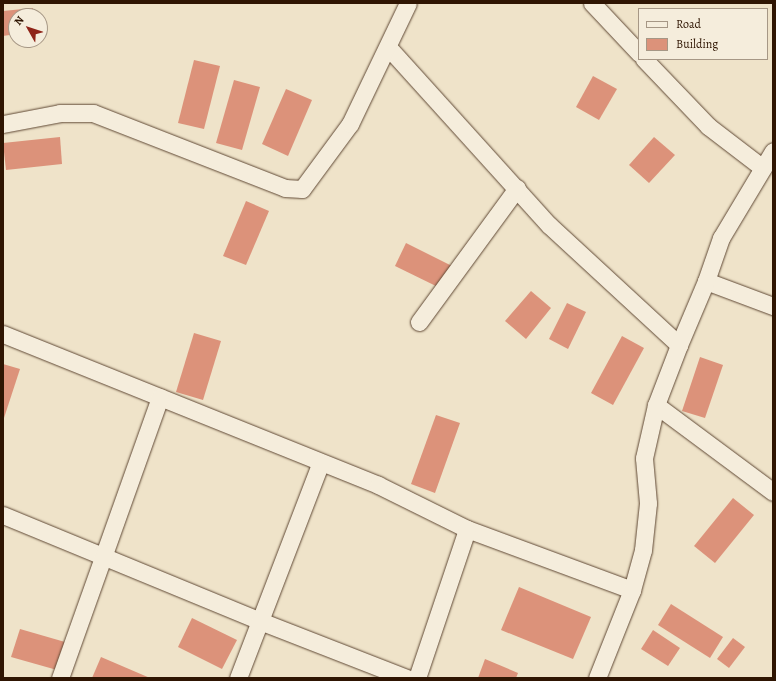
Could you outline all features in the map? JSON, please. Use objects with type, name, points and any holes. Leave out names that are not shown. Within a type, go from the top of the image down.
[{"type":"street","points":[[3,124],[60,112],[93,113],[285,188],[302,189],[350,124],[408,3]]},
{"type":"street","points":[[592,3],[638,52]]},
{"type":"street","points":[[388,47],[549,225],[679,345]]},
{"type":"street","points":[[645,60],[708,126],[763,168]]},
{"type":"street","points":[[597,678],[632,590],[643,550],[648,503],[644,458],[656,405],[706,281],[721,238],[773,151]]},
{"type":"street","points":[[419,322],[517,188]]},
{"type":"street","points":[[706,281],[773,306]]},
{"type":"street","points":[[3,334],[378,485],[467,529],[632,590]]},
{"type":"street","points":[[60,678],[160,397]]},
{"type":"street","points":[[656,405],[773,492]]},
{"type":"street","points":[[238,678],[321,462]]},
{"type":"street","points":[[3,514],[103,557],[260,621],[406,678]]},
{"type":"street","points":[[417,678],[467,529]]},
{"type":"building","points":[[8,10],[8,35],[3,36],[3,11]]},
{"type":"building","points":[[194,60],[220,66],[204,129],[178,123]]},
{"type":"building","points":[[593,76],[617,89],[599,120],[576,107]]},
{"type":"building","points":[[234,80],[260,87],[242,150],[216,143]]},
{"type":"building","points":[[286,89],[312,100],[288,156],[262,144]]},
{"type":"building","points":[[60,137],[62,164],[6,170],[3,143]]},
{"type":"building","points":[[654,137],[675,155],[649,183],[629,165]]},
{"type":"building","points":[[246,201],[269,211],[246,265],[223,256]]},
{"type":"building","points":[[406,243],[452,266],[440,288],[395,266]]},
{"type":"building","points":[[531,291],[551,308],[526,339],[505,321]]},
{"type":"building","points":[[567,303],[586,312],[568,349],[549,339]]},
{"type":"building","points":[[194,333],[221,341],[203,400],[176,392]]},
{"type":"building","points":[[622,336],[644,348],[613,405],[591,393]]},
{"type":"building","points":[[700,357],[723,365],[705,418],[682,411]]},
{"type":"building","points":[[3,364],[20,369],[3,421]]},
{"type":"building","points":[[436,415],[460,423],[435,493],[411,484]]},
{"type":"building","points":[[733,498],[754,515],[715,563],[694,546]]},
{"type":"building","points":[[519,587],[591,617],[573,659],[501,630]]},
{"type":"building","points":[[671,604],[723,637],[710,658],[658,625]]},
{"type":"building","points":[[192,618],[237,640],[222,669],[178,647]]},
{"type":"building","points":[[20,629],[65,642],[57,670],[11,657]]},
{"type":"building","points":[[653,630],[680,648],[668,666],[641,649]]},
{"type":"building","points":[[733,638],[745,647],[729,668],[717,659]]},
{"type":"building","points":[[101,657],[150,678],[92,678]]},
{"type":"building","points":[[485,659],[518,673],[516,678],[478,678]]}]
